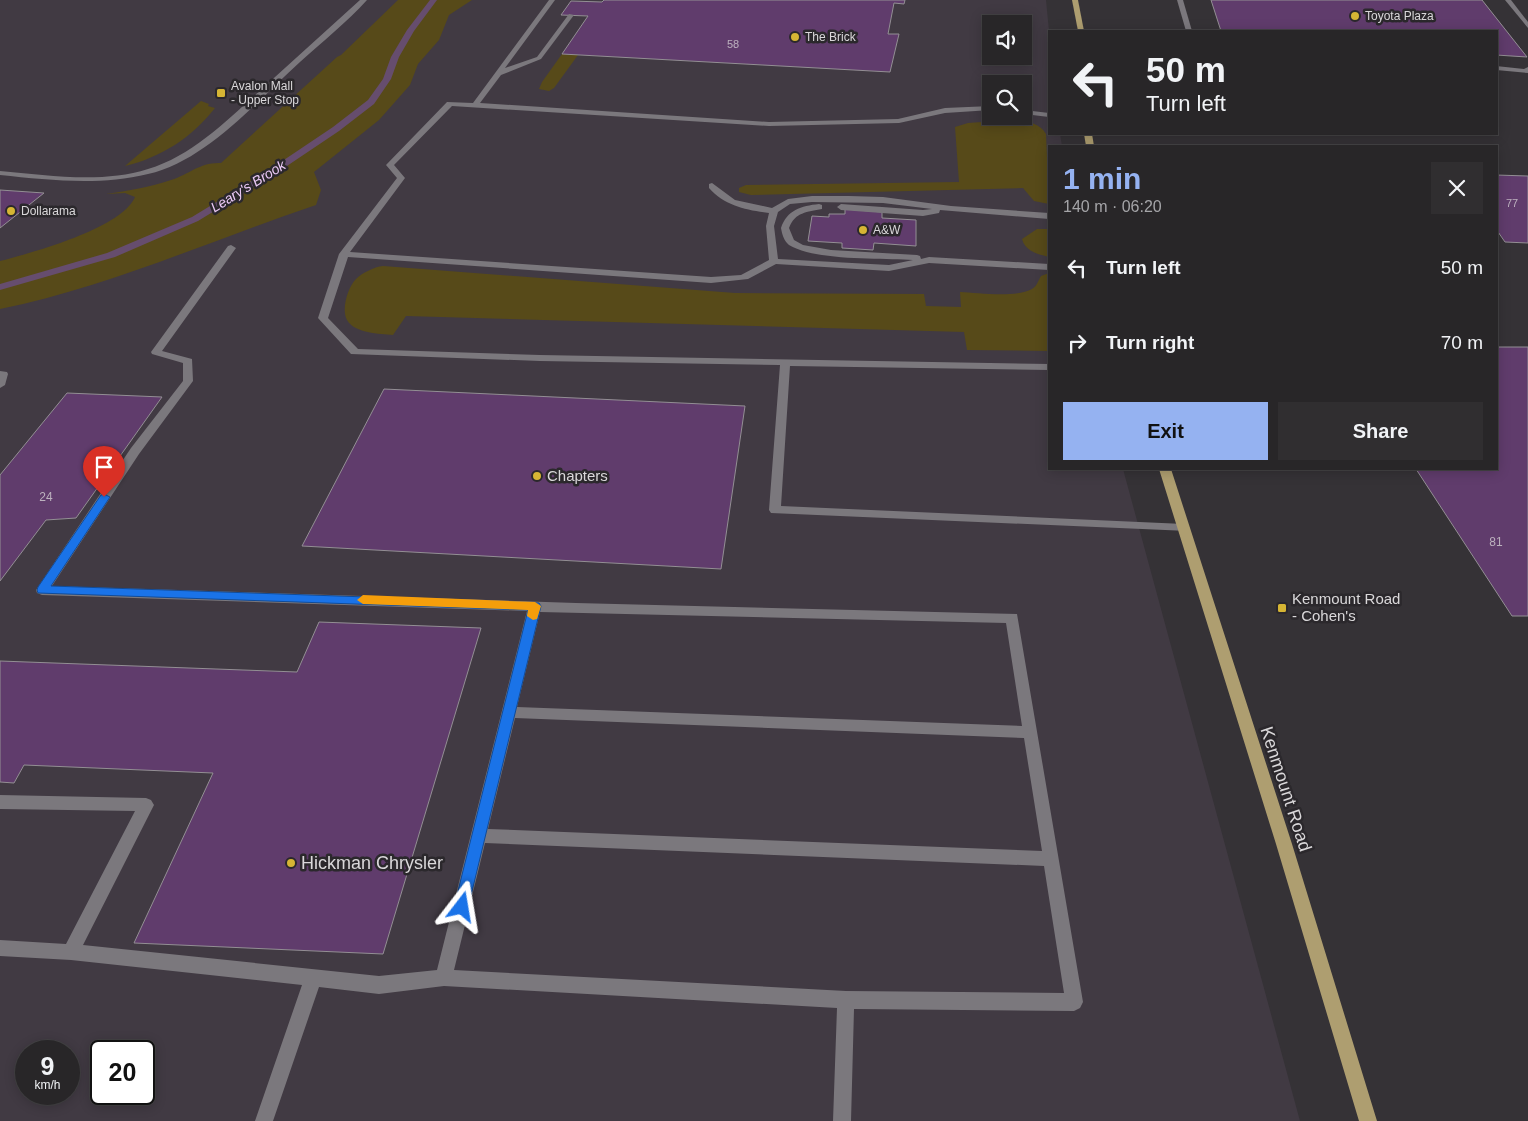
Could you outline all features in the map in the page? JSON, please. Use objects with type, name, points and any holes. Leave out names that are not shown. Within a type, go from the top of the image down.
[{"type":"main road","points":[[1075,0],[1081,30]]},
{"type":"main road","name":"Kenmount Road","points":[[1165,470],[1281,834],[1368,1121]]},
{"type":"lane","points":[[0,173],[56,178],[100,178],[148,172],[170,164],[207,141],[364,0]]},
{"type":"lane","points":[[475,105],[552,0]]},
{"type":"lane","points":[[1180,0],[1189,30]]},
{"type":"lane","points":[[1508,0],[1528,26]]},
{"type":"lane","points":[[497,74],[539,58],[571,15]]},
{"type":"lane","points":[[1498,68],[1527,71]]},
{"type":"lane","points":[[982,108],[911,116],[899,121],[769,124],[450,104],[390,165],[401,178],[344,254],[323,318],[355,352],[540,358],[1048,367]]},
{"type":"lane","points":[[1032,113],[1048,115]]},
{"type":"lane","points":[[712,186],[724,199],[749,208],[774,211],[788,202],[812,199],[883,200],[951,209],[1048,216]]},
{"type":"lane","points":[[951,209],[923,214],[823,206],[801,209],[794,213],[787,221],[785,228],[790,241],[808,249],[929,260],[1048,267]]},
{"type":"lane","points":[[774,211],[770,226],[774,261]]},
{"type":"lane","points":[[0,948],[72,952],[379,985],[444,978],[846,1000],[1074,1002],[1012,618],[535,606],[42,590],[135,451],[188,380],[188,361],[156,352],[231,248]]},
{"type":"lane","points":[[344,254],[711,280],[737,280],[750,277],[774,261],[889,268],[929,260]]},
{"type":"lane","points":[[785,362],[775,510],[1184,528]]},
{"type":"lane","points":[[0,374],[3,374],[0,385]]},
{"type":"lane","points":[[444,978],[535,606]]},
{"type":"lane","points":[[510,712],[1030,732]]},
{"type":"lane","points":[[0,802],[146,805],[72,952]]},
{"type":"lane","points":[[479,836],[1051,859]]},
{"type":"lane","points":[[264,1121],[313,978]]},
{"type":"lane","points":[[842,1121],[846,1000]]},
{"type":"shaded area","points":[[0,0],[1046,0],[1049,30],[1048,135],[1060,135],[1062,145],[1048,145],[1048,470],[1123,470],[1300,1121],[0,1121]]},
{"type":"shaded area","points":[[398,0],[472,0],[449,15],[439,40],[418,64],[410,85],[379,120],[314,172],[321,190],[316,205],[120,276],[41,300],[0,309],[0,261],[75,238],[95,229],[113,219],[127,208],[135,197],[125,193],[106,194],[155,185],[178,178],[207,164],[221,163],[341,55]]},
{"type":"shaded area","points":[[562,54],[578,55],[554,88],[549,91],[539,89],[542,82]]},
{"type":"shaded area","points":[[201,101],[215,108],[186,137],[163,152],[125,166]]},
{"type":"shaded area","points":[[982,122],[982,125],[1032,125],[1032,123],[1039,126],[1046,134],[1048,204],[1034,201],[1023,188],[751,195],[739,192],[739,188],[746,185],[959,182],[955,127],[968,123]]},
{"type":"shaded area","points":[[1037,229],[1048,229],[1048,257],[1032,251],[1022,239]]},
{"type":"shaded area","points":[[383,266],[735,293],[924,294],[926,306],[961,307],[960,292],[997,294],[1025,292],[1035,286],[1041,276],[1048,273],[1048,351],[967,350],[964,332],[406,316],[393,335],[375,333],[355,328],[350,324],[345,315],[345,304],[353,283],[372,269]]},
{"type":"building","points":[[604,0],[905,0],[904,4],[894,3],[888,34],[899,34],[890,72],[562,54],[588,16],[561,15],[571,1],[602,2]]},
{"type":"building","name":"Toyota Plaza","points":[[1211,0],[1482,0],[1527,57],[1498,55],[1498,30],[1221,30]]},
{"type":"building","points":[[1498,175],[1528,176],[1528,243],[1505,242],[1498,232]]},
{"type":"building","name":"Dollarama","points":[[0,190],[44,193],[0,228]]},
{"type":"building","name":"A&W","points":[[845,209],[882,212],[882,218],[916,220],[916,246],[874,243],[873,250],[842,248],[842,243],[808,241],[812,216],[829,217],[829,214],[845,214]]},
{"type":"building","points":[[1498,347],[1528,347],[1528,616],[1512,616],[1417,470],[1498,470]]},
{"type":"building","name":"Chapters","points":[[384,389],[745,406],[721,569],[302,546]]},
{"type":"building","points":[[67,393],[162,397],[76,518],[46,520],[0,581],[0,475]]},
{"type":"building","name":"Hickman Chrysler","points":[[319,622],[481,628],[383,954],[134,943],[213,773],[24,765],[14,783],[0,782],[0,661],[297,672]]},
{"type":"waterway","name":"Leary's Brook","points":[[0,287],[111,255],[195,219],[272,172],[336,129],[371,102],[387,79],[395,57],[411,30],[434,0]]},
{"type":"slow traffic","points":[[363,600],[535,606],[533,616]]},
{"type":"place","name":"Toyota Plaza","points":[[1355,16]]},
{"type":"place","name":"The Brick","points":[[795,37]]},
{"type":"place","name":"Avalon Mall - Upper Stop","points":[[221,93]]},
{"type":"place","name":"Dollarama","points":[[11,211]]},
{"type":"place","name":"A&W","points":[[863,230]]},
{"type":"place","name":"Chapters","points":[[537,476]]},
{"type":"place","name":"Kenmount Road - Cohen's","points":[[1282,608]]},
{"type":"place","name":"Hickman Chrysler","points":[[291,863]]},
{"type":"route","points":[[104,497],[42,590],[535,606],[462,907]]}]
